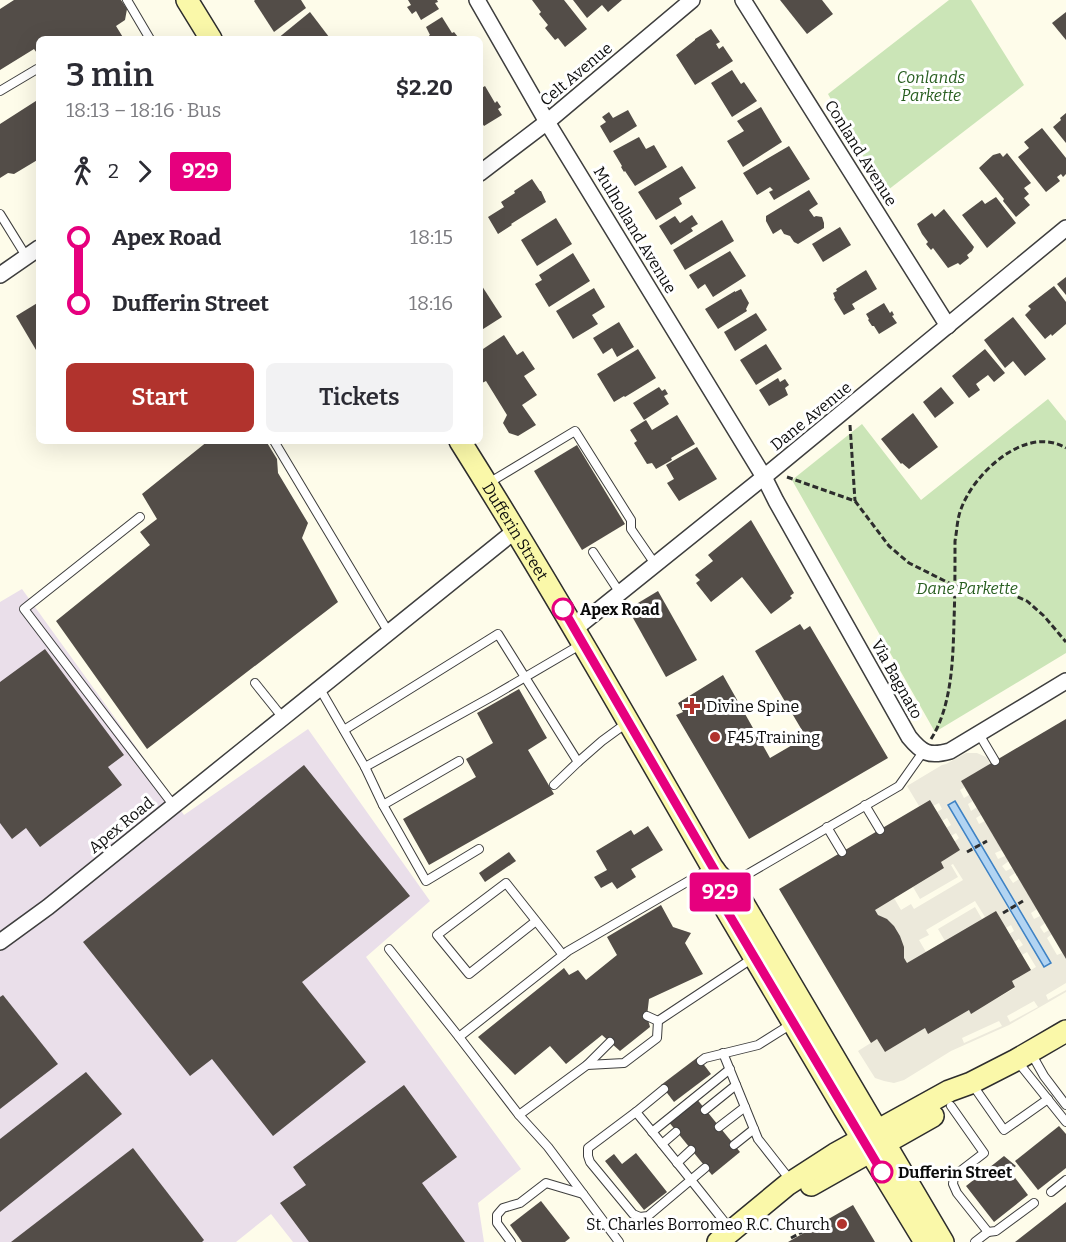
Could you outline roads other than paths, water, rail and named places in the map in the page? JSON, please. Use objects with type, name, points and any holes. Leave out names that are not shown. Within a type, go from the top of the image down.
[{"type":"main road","points":[[188,0],[209,36]]},
{"type":"main road","name":"Dufferin Street","points":[[462,444],[516,530],[718,874],[739,896],[873,1141],[925,1242]]},
{"type":"main road","name":"Dufferin Street","points":[[718,874],[724,906],[754,957],[794,1022],[943,1242]]},
{"type":"main road","points":[[753,1214],[793,1195],[949,1091],[971,1083],[1066,1031]]},
{"type":"main road","points":[[725,1236],[791,1182],[873,1141],[951,1106],[971,1083]]},
{"type":"street","name":"Mulholland Avenue","points":[[477,0],[547,122],[764,477]]},
{"type":"street","name":"Celt Avenue","points":[[483,171],[547,122],[692,0]]},
{"type":"street","name":"Conland Avenue","points":[[743,0],[948,326]]},
{"type":"street","name":"Dane Avenue","points":[[579,636],[620,593],[1066,228]]},
{"type":"street","points":[[0,275],[33,252]]},
{"type":"street","name":"Via Bagnato","points":[[764,477],[909,737],[923,752]]},
{"type":"street","name":"Apex Road","points":[[0,942],[48,907],[516,530]]},
{"type":"street","points":[[923,752],[939,754],[950,751],[1066,681]]},
{"type":"lane","points":[[127,0],[148,36]]},
{"type":"lane","points":[[0,91],[36,70]]},
{"type":"lane","points":[[0,214],[33,252]]},
{"type":"lane","points":[[487,484],[575,431],[631,520],[631,529],[656,564]]},
{"type":"lane","points":[[276,444],[389,633]]},
{"type":"lane","points":[[140,517],[24,609],[174,806]]},
{"type":"lane","points":[[593,552],[620,593]]},
{"type":"lane","points":[[344,730],[498,634],[578,762]]},
{"type":"lane","points":[[365,767],[525,677],[579,636]]},
{"type":"lane","points":[[255,683],[283,718]]},
{"type":"lane","points":[[320,689],[426,881],[479,849]]},
{"type":"lane","points":[[554,786],[602,741],[628,722]]},
{"type":"lane","points":[[979,734],[995,761]]},
{"type":"lane","points":[[459,1037],[563,955],[718,874],[827,827],[899,786],[923,752]]},
{"type":"lane","points":[[383,805],[459,761]]},
{"type":"lane","points":[[865,805],[880,830]]},
{"type":"lane","points":[[827,827],[842,852]]},
{"type":"lane","points":[[536,921],[469,974],[437,935],[506,883],[563,955]]},
{"type":"lane","points":[[389,949],[519,1115],[548,1147],[618,1242]]},
{"type":"lane","points":[[658,1021],[754,957]]},
{"type":"lane","points":[[647,1016],[658,1021]]},
{"type":"lane","points":[[587,1065],[624,1063],[657,1038],[658,1021]]},
{"type":"lane","points":[[701,1061],[705,1058],[758,1045],[794,1022]]},
{"type":"lane","points":[[519,1115],[587,1065],[610,1042]]},
{"type":"lane","points":[[723,1053],[758,1139],[791,1182]]},
{"type":"lane","points":[[1023,1056],[1048,1099],[1066,1122]]},
{"type":"lane","points":[[1023,1056],[1044,1076],[1066,1105]]},
{"type":"lane","points":[[652,1132],[730,1070]]},
{"type":"lane","points":[[971,1083],[1004,1130],[1048,1099]]},
{"type":"lane","points":[[705,1110],[736,1085]]},
{"type":"lane","points":[[664,1089],[588,1148],[590,1162],[633,1214],[640,1216],[648,1216],[705,1167]]},
{"type":"lane","points":[[951,1106],[984,1153],[954,1176],[953,1184],[957,1193],[988,1232]]},
{"type":"lane","points":[[719,1127],[745,1107]]},
{"type":"lane","points":[[636,1112],[691,1180],[725,1236]]},
{"type":"lane","points":[[734,1145],[754,1129]]},
{"type":"lane","points":[[662,1144],[676,1132]]},
{"type":"lane","points":[[677,1163],[692,1150]]},
{"type":"lane","points":[[1051,1192],[1066,1180]]},
{"type":"lane","points":[[511,1242],[497,1223],[497,1215],[503,1208],[520,1203],[546,1183],[583,1194]]},
{"type":"lane","points":[[975,1242],[988,1232],[996,1231],[1034,1203]]},
{"type":"water","points":[[955,801],[1051,963],[1044,967],[948,805]]},
{"type":"place","name":"Apex Road","points":[[563,609]]},
{"type":"place","name":"Divine Spine","points":[[692,706]]},
{"type":"place","name":"F45 Training","points":[[715,737]]},
{"type":"place","name":"Dufferin Street","points":[[882,1172]]},
{"type":"place","name":"St. Charles Borromeo R.C. Church","points":[[842,1224]]},
{"type":"park label","name":"Conlands Parkette","points":[[931,86]]},
{"type":"park label","name":"Dane Parkette","points":[[967,588]]}]
